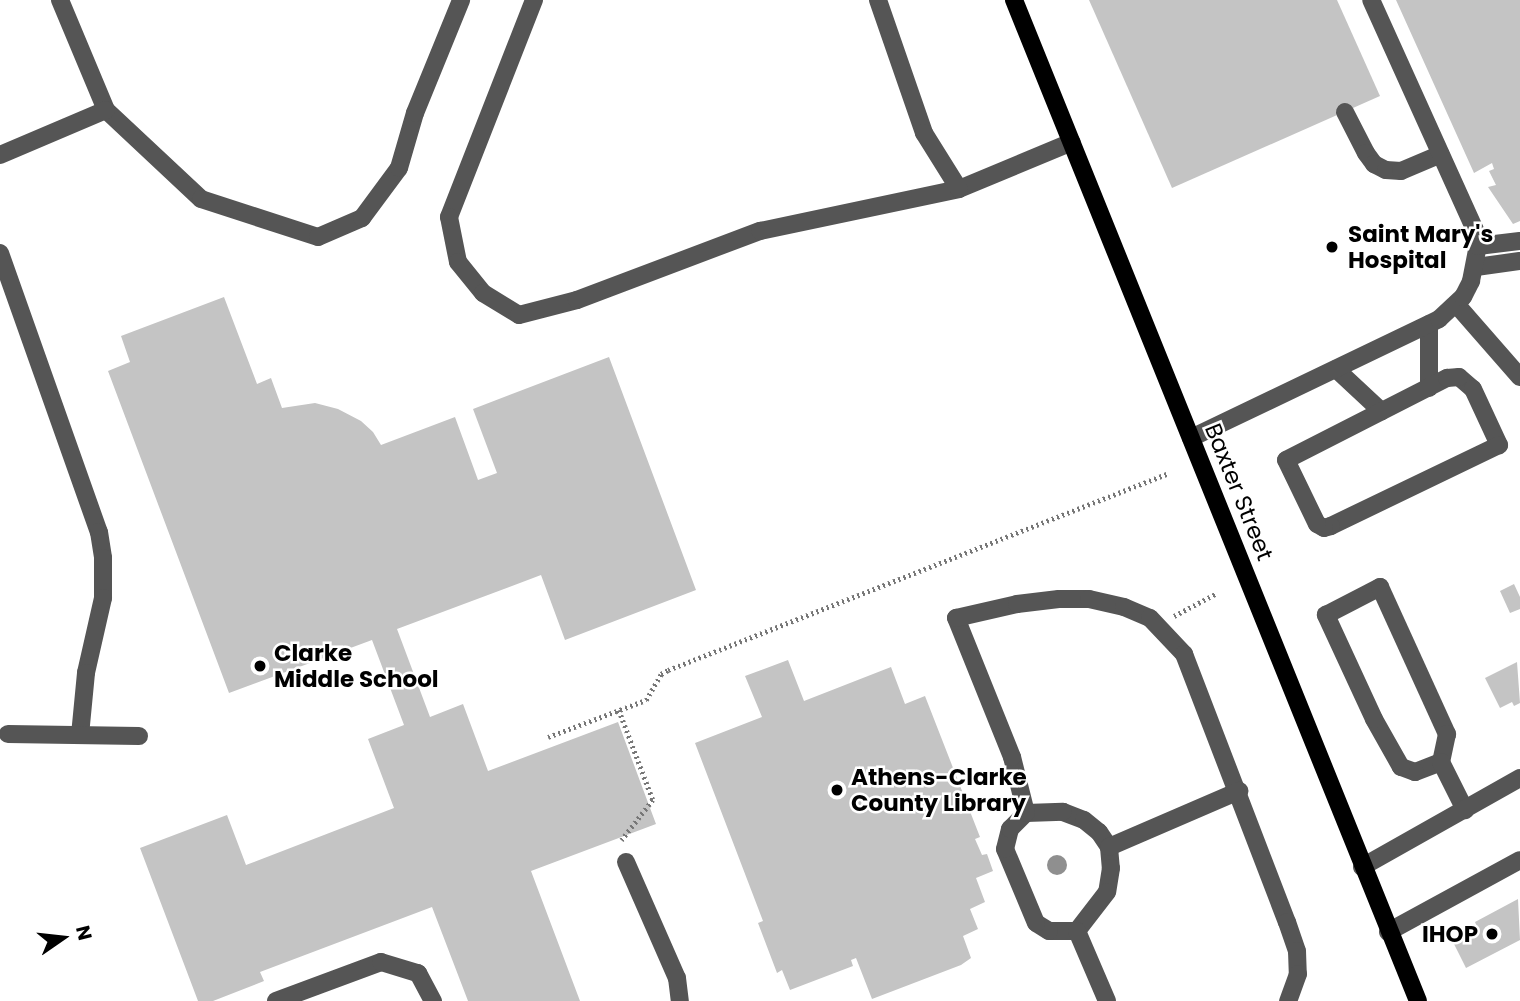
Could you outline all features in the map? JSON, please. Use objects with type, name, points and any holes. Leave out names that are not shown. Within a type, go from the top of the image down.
[{"type":"main road","name":"Baxter Street","points":[[1014,0],[1418,1001]]},
{"type":"street","points":[[60,0],[106,110],[201,199],[318,237],[362,218],[399,168],[415,113],[461,0]]},
{"type":"street","points":[[534,0],[449,217],[458,262],[484,293],[519,315],[577,300],[760,231],[959,189],[1072,142]]},
{"type":"street","points":[[877,0],[924,133],[959,189]]},
{"type":"street","points":[[1191,438],[1429,324],[1457,304],[1471,281],[1476,267],[1478,246],[1475,230],[1371,0]]},
{"type":"street","points":[[0,155],[106,110]]},
{"type":"street","points":[[1345,112],[1366,153],[1374,164],[1385,170],[1401,170],[1441,154]]},
{"type":"street","points":[[1478,246],[1520,242]]},
{"type":"street","points":[[0,253],[99,533],[103,558],[103,598],[86,673],[80,735]]},
{"type":"street","points":[[1476,267],[1520,261]]},
{"type":"street","points":[[1457,304],[1520,377]]},
{"type":"street","points":[[1429,324],[1429,388]]},
{"type":"street","points":[[1336,369],[1381,411]]},
{"type":"street","points":[[1447,379],[1465,379],[1473,389],[1499,445],[1324,528],[1317,524],[1286,460],[1381,411],[1447,379]]},
{"type":"street","points":[[1441,762],[1415,772],[1401,767],[1374,719],[1326,615],[1380,587],[1447,734],[1441,762],[1465,810]]},
{"type":"street","points":[[1026,813],[1012,757],[956,618],[1017,604],[1089,599],[1124,607],[1150,618],[1184,654],[1239,791],[1297,951],[1298,974],[1288,1001]]},
{"type":"street","points":[[8,734],[139,736]]},
{"type":"street","points":[[1362,867],[1520,778]]},
{"type":"street","points":[[1109,847],[1239,791]]},
{"type":"street","points":[[1063,812],[1083,820],[1099,832],[1109,847],[1111,868],[1107,892],[1077,931],[1049,931],[1036,923],[1005,849],[1010,829],[1026,813],[1063,812]]},
{"type":"street","points":[[1388,932],[1520,860]]},
{"type":"street","points":[[626,862],[677,978],[680,1001]]},
{"type":"street","points":[[1077,931],[1107,1001]]},
{"type":"street","points":[[276,1001],[381,962],[418,973],[433,1001]]},
{"type":"path","points":[[548,737],[646,700],[661,674],[668,670],[1168,473]]},
{"type":"path","points":[[1162,629],[1178,612],[1217,593]]},
{"type":"path","points":[[620,710],[653,800],[618,846],[626,862]]},
{"type":"building","points":[[1089,0],[1337,0],[1380,96],[1172,188]]},
{"type":"building","points":[[1396,0],[1520,0],[1520,221],[1513,224],[1488,187],[1496,185],[1489,171],[1494,169],[1492,163],[1474,173]]},
{"type":"building","name":"Clarke Middle School","points":[[224,297],[257,384],[271,378],[282,408],[315,403],[338,409],[361,421],[373,432],[381,445],[455,417],[478,480],[497,473],[473,409],[609,357],[696,590],[565,640],[541,575],[397,629],[430,717],[463,704],[488,771],[618,722],[656,824],[531,871],[580,1001],[468,1001],[432,907],[260,972],[264,981],[213,1001],[198,1001],[140,848],[227,815],[246,865],[394,808],[368,739],[404,725],[372,640],[229,693],[108,371],[130,362],[121,336]]},
{"type":"building","points":[[1514,584],[1520,597],[1520,609],[1510,613],[1500,591]]},
{"type":"building","name":"Athens-Clarke County Library","points":[[788,660],[804,701],[891,667],[905,704],[925,696],[980,837],[975,839],[982,855],[987,854],[993,871],[976,878],[985,902],[970,909],[978,929],[963,936],[971,958],[961,965],[872,999],[856,958],[851,960],[853,966],[790,990],[782,970],[777,973],[758,923],[763,921],[695,743],[762,717],[745,676]]},
{"type":"building","points":[[1517,662],[1520,703],[1514,706],[1512,702],[1500,708],[1485,678]]},
{"type":"building","name":"IHOP","points":[[1518,899],[1520,940],[1466,968],[1452,940],[1477,927],[1475,922]]},
{"type":"place","name":"Saint Mary's Hospital","points":[[1332,247]]},
{"type":"place","name":"Clarke Middle School","points":[[260,666]]},
{"type":"place","name":"Athens-Clarke County Library","points":[[837,790]]},
{"type":"place","name":"IHOP","points":[[1492,934]]}]
